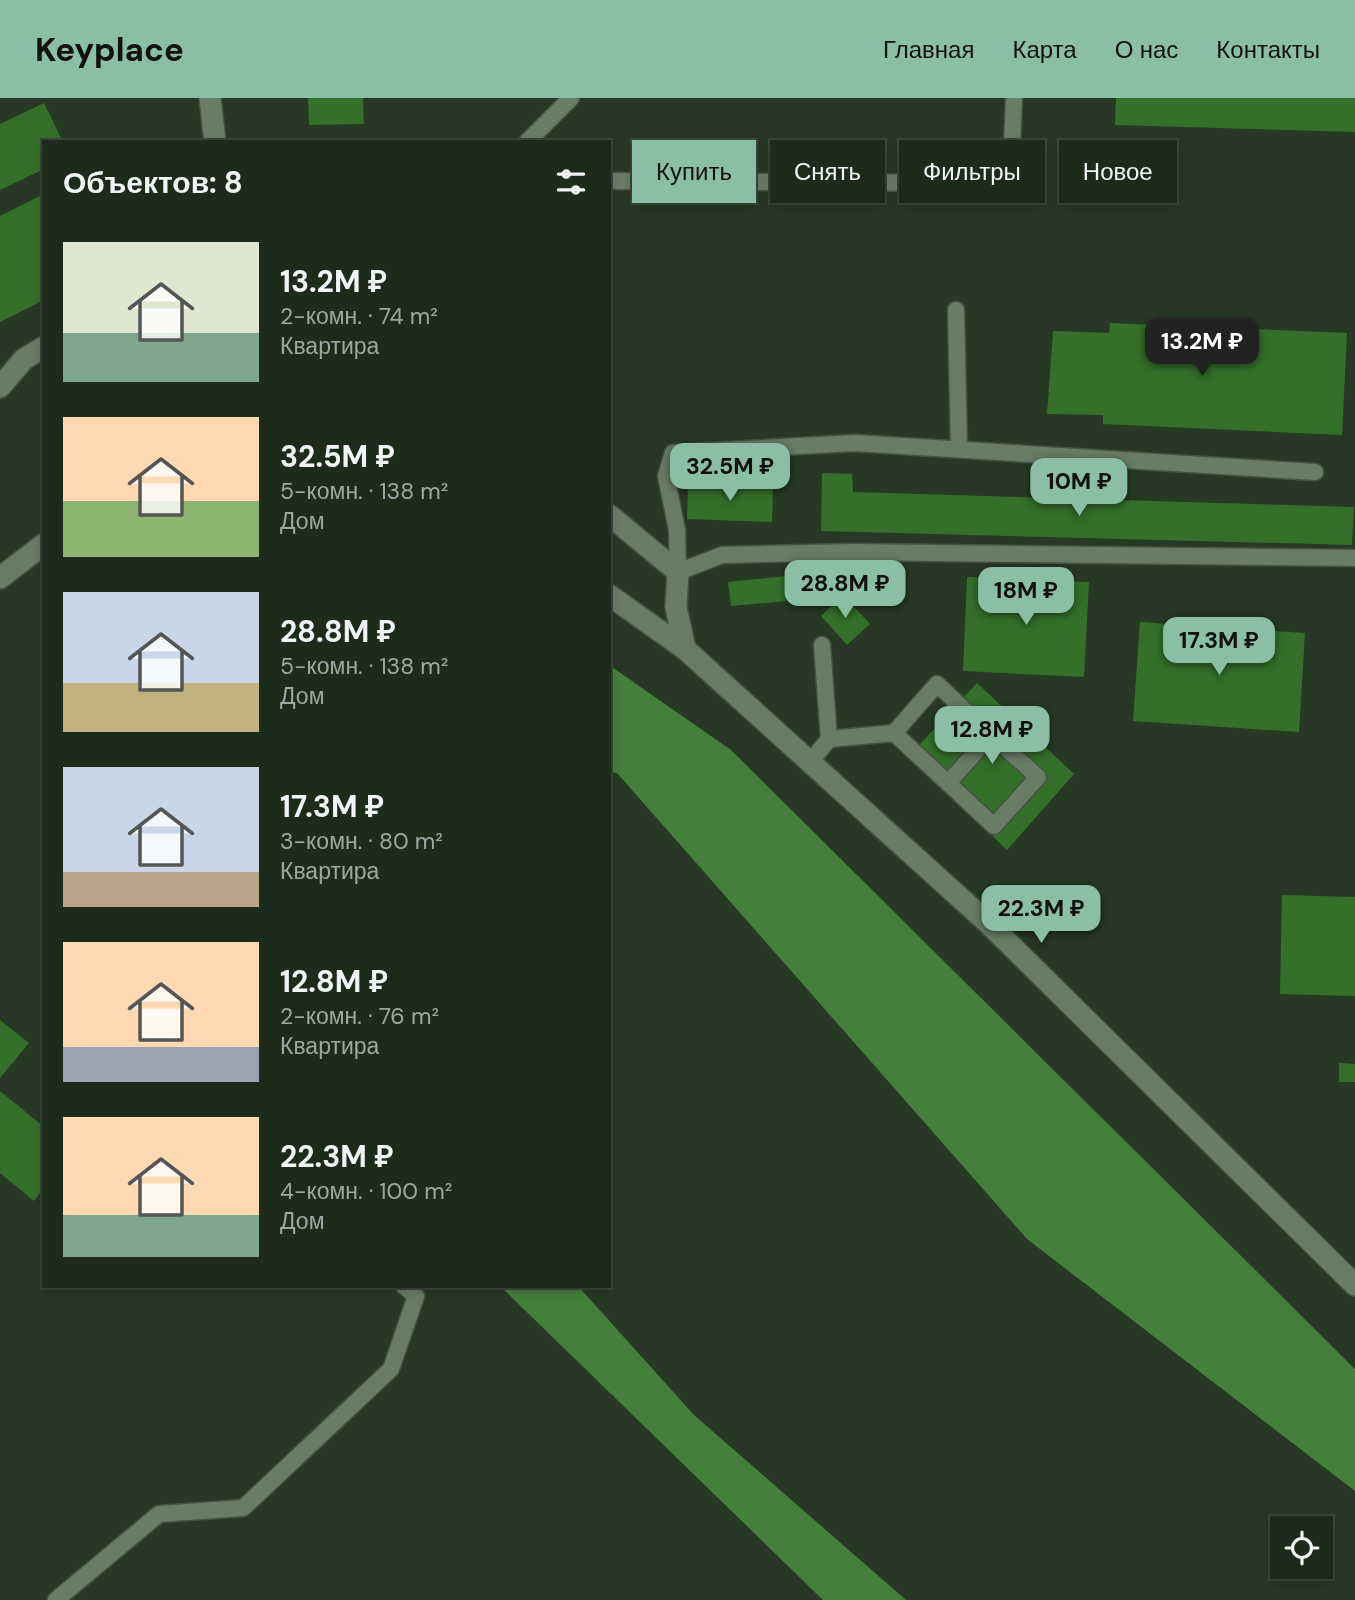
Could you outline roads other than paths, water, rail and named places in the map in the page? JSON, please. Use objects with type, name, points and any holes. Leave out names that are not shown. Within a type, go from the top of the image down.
[{"type":"main road","points":[[210,98],[215,140]]},
{"type":"main road","points":[[0,387],[24,359],[42,347]]},
{"type":"main road","points":[[611,517],[678,572],[676,607],[685,649]]},
{"type":"main road","points":[[0,578],[42,546]]},
{"type":"main road","points":[[611,596],[685,649],[988,923],[1355,1286]]},
{"type":"lane","points":[[530,140],[571,98]]},
{"type":"lane","points":[[611,181],[958,183],[1012,146],[1014,98]]},
{"type":"lane","points":[[956,310],[959,449]]},
{"type":"lane","points":[[1315,472],[855,443],[673,453],[666,476],[677,530],[678,572],[722,555],[853,552],[1355,558]]},
{"type":"lane","points":[[822,645],[830,740]]},
{"type":"lane","points":[[810,762],[830,740],[894,733],[937,684],[1038,777],[994,826],[894,733]]},
{"type":"lane","points":[[948,783],[991,735]]},
{"type":"lane","points":[[56,1600],[159,1514],[243,1508],[391,1369],[416,1296],[406,1288]]}]
